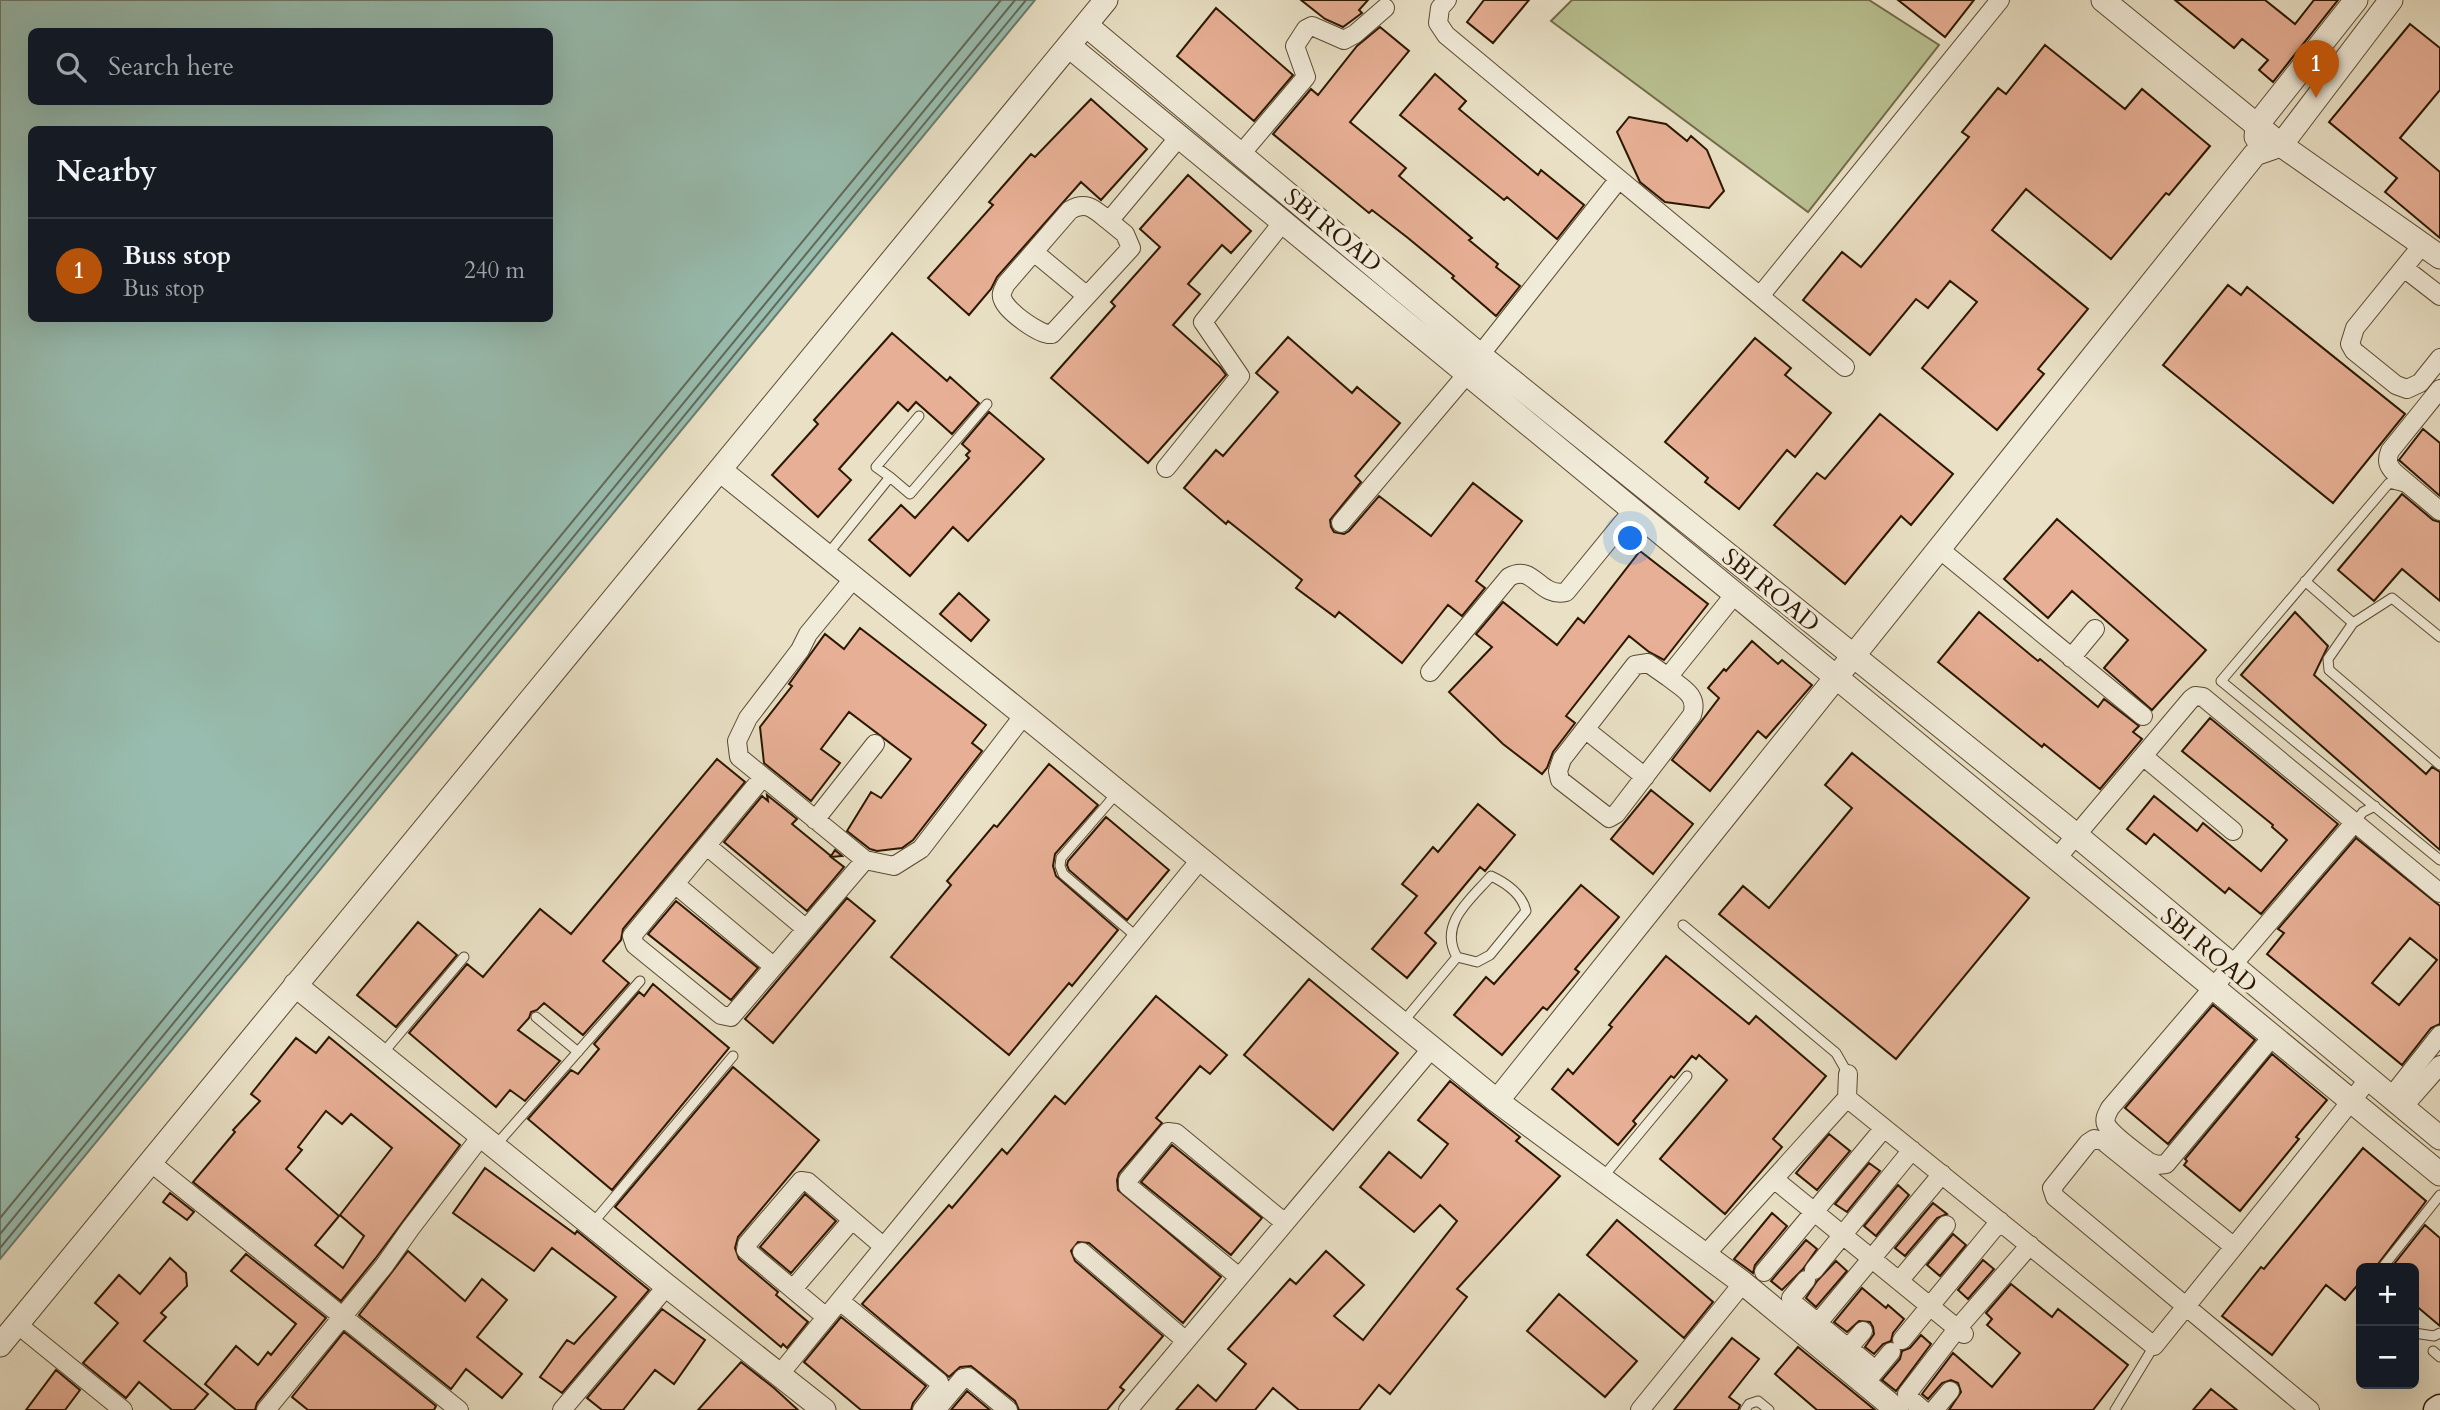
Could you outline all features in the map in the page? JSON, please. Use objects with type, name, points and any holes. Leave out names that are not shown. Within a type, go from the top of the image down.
[{"type":"street","points":[[0,1345],[1107,0]]},
{"type":"street","points":[[1447,0],[1440,8],[1438,23],[1446,35],[1845,367]]},
{"type":"street","points":[[1760,296],[2000,0]]},
{"type":"street","points":[[2104,0],[2280,145],[2431,251],[2404,268],[2355,328],[2350,344],[2354,351],[2396,385],[2407,389],[2420,383],[2440,358]]},
{"type":"street","points":[[2255,154],[2257,125],[2356,0]]},
{"type":"street","points":[[1497,1101],[2255,154],[2280,145],[2391,0]]},
{"type":"street","points":[[1241,154],[1306,77],[1295,46],[1306,29],[1312,26],[1344,40],[1385,8]]},
{"type":"street","name":"SBI ROAD","points":[[1086,25],[1241,154],[1633,510],[2440,1174]]},
{"type":"street","name":"SBI ROAD","points":[[1069,46],[1283,222],[1474,364],[1854,655],[2076,835],[2440,1138]]},
{"type":"street","points":[[1109,221],[1179,137]]},
{"type":"street","points":[[1341,523],[1474,364],[1619,179]]},
{"type":"street","points":[[1079,205],[1088,205],[1125,234],[1131,248],[1052,334],[1046,335],[1036,331],[1003,303],[1001,294],[1006,284],[1034,252],[1070,210],[1079,205]]},
{"type":"street","points":[[1166,468],[1240,376],[1203,322],[1283,222]]},
{"type":"street","points":[[1034,252],[1087,296]]},
{"type":"street","points":[[2404,268],[2440,296]]},
{"type":"street","points":[[2440,389],[2389,451],[2387,458],[2389,467],[2395,473],[2440,511]]},
{"type":"street","points":[[720,470],[1497,1101],[1743,1283],[1817,1330],[1870,1377],[1897,1410]]},
{"type":"street","points":[[1430,672],[1509,577],[1517,572],[1524,572],[1547,591],[1558,594],[1566,592],[1633,510]]},
{"type":"street","points":[[1938,548],[2143,716]]},
{"type":"street","points":[[855,578],[808,634],[800,650],[748,718],[737,741],[738,757],[815,820],[865,860],[894,866],[921,849],[1024,715]]},
{"type":"street","points":[[1668,677],[1735,594]]},
{"type":"street","points":[[2071,658],[2095,629]]},
{"type":"street","points":[[1648,663],[1693,697],[1696,706],[1645,777],[1616,814],[1609,818],[1560,780],[1558,771],[1562,760],[1585,729],[1635,664],[1648,663]]},
{"type":"street","points":[[2057,858],[2195,696],[2203,697],[2440,893]]},
{"type":"street","points":[[1585,729],[1645,777]]},
{"type":"street","points":[[815,820],[875,744]]},
{"type":"street","points":[[2143,756],[2233,831]]},
{"type":"street","points":[[763,777],[632,936],[635,945],[721,1015],[731,1017],[865,860]]},
{"type":"street","points":[[2272,1037],[2166,1164],[2149,1162],[2105,1122],[2110,1108],[2354,823]]},
{"type":"street","points":[[707,846],[805,928]]},
{"type":"street","points":[[779,1375],[1200,860]]},
{"type":"street","points":[[675,884],[774,966]]},
{"type":"street","points":[[295,985],[824,1410]]},
{"type":"street","points":[[2397,1102],[2440,1035]]},
{"type":"street","points":[[1131,1409],[1432,1048]]},
{"type":"street","points":[[2397,1102],[2440,1065]]},
{"type":"street","points":[[1705,1255],[1847,1098],[1848,1074]]},
{"type":"street","points":[[1847,1098],[2154,1346],[2368,1080]]},
{"type":"street","points":[[1764,1272],[1884,1128]]},
{"type":"street","points":[[1239,1278],[1128,1186],[1128,1180],[1168,1132],[1176,1133],[1285,1223]]},
{"type":"street","points":[[2233,1246],[2103,1141],[2094,1139],[2088,1143],[2054,1184],[2052,1192],[2055,1196],[2310,1410]]},
{"type":"street","points":[[267,1410],[384,1266],[410,1229],[489,1141]]},
{"type":"street","points":[[1817,1330],[1791,1298],[1912,1150]]},
{"type":"street","points":[[149,1162],[459,1410]]},
{"type":"street","points":[[1817,1330],[1942,1174]]},
{"type":"street","points":[[1774,1179],[1960,1332]]},
{"type":"street","points":[[826,1317],[746,1250],[747,1244],[801,1181],[808,1182],[884,1247]]},
{"type":"street","points":[[793,1289],[852,1220]]},
{"type":"street","points":[[1870,1377],[2000,1221]]},
{"type":"street","points":[[1899,1282],[1946,1225]]},
{"type":"street","points":[[1923,1410],[1907,1394],[2030,1245]]},
{"type":"street","points":[[1082,1252],[1186,1341]]},
{"type":"street","points":[[1640,1410],[1743,1283]]},
{"type":"street","points":[[562,1410],[667,1286]]},
{"type":"street","points":[[840,1301],[939,1382],[940,1387],[922,1410]]},
{"type":"street","points":[[17,1324],[123,1410]]},
{"type":"street","points":[[1847,1355],[1863,1331]]},
{"type":"street","points":[[936,1410],[963,1378],[968,1377],[1008,1410]]},
{"type":"street","points":[[1934,1410],[1950,1391]]},
{"type":"lane","points":[[919,416],[876,467],[910,494],[987,404]]},
{"type":"lane","points":[[826,556],[890,477]]},
{"type":"lane","points":[[2440,518],[2403,486],[2389,483],[2221,681],[2440,860]]},
{"type":"lane","points":[[2305,581],[2353,623]]},
{"type":"lane","points":[[2440,637],[2392,598],[2353,623],[2328,659],[2329,670],[2440,765]]},
{"type":"lane","points":[[1117,793],[1061,858],[1060,866],[1063,874],[1137,937]]},
{"type":"lane","points":[[2354,823],[2363,812],[2375,806]]},
{"type":"lane","points":[[1491,876],[1502,881],[1523,900],[1525,911],[1490,955],[1477,962],[1457,957],[1450,944],[1455,917],[1491,876]]},
{"type":"lane","points":[[1683,925],[1836,1053],[1848,1074]]},
{"type":"lane","points":[[382,1054],[464,957]]},
{"type":"lane","points":[[1402,1024],[1457,957]]},
{"type":"lane","points":[[489,1141],[578,1052],[640,981]]},
{"type":"lane","points":[[536,1017],[578,1052]]},
{"type":"lane","points":[[592,1224],[733,1056]]},
{"type":"lane","points":[[1601,1179],[1687,1076]]},
{"type":"lane","points":[[2386,1263],[2440,1195]]},
{"type":"lane","points":[[2419,1334],[2434,1336],[2440,1333]]},
{"type":"lane","points":[[2115,1410],[2154,1346]]},
{"type":"lane","points":[[1745,1410],[1749,1404],[1758,1401],[1769,1410]]},
{"type":"green space","points":[[1572,0],[1869,0],[1939,45],[1808,212],[1551,21]]},
{"type":"water","points":[[0,0],[1035,0],[0,1259]]},
{"type":"building","points":[[1301,0],[1368,0],[1359,10],[1362,13],[1343,27],[1325,19]]},
{"type":"building","points":[[1484,0],[1529,0],[1493,43],[1467,22]]},
{"type":"building","points":[[1898,0],[1974,0],[1945,37]]},
{"type":"building","points":[[2175,0],[2265,0],[2295,24],[2314,0],[2338,0],[2273,82],[2259,70],[2268,60],[2242,39],[2234,48]]},
{"type":"building","points":[[1216,8],[1293,75],[1254,121],[1177,56]]},
{"type":"building","points":[[2410,24],[2440,48],[2440,90],[2400,138],[2440,172],[2440,238],[2385,192],[2397,178],[2329,122]]},
{"type":"building","points":[[1380,27],[1409,51],[1350,122],[1406,168],[1399,176],[1472,238],[1469,240],[1520,286],[1496,316],[1408,238],[1372,210],[1369,213],[1273,134],[1311,89],[1318,95],[1357,46]]},
{"type":"building","points":[[2045,45],[2125,109],[2142,89],[2210,146],[2169,195],[2166,193],[2111,259],[2026,189],[1992,230],[2088,309],[2038,369],[2044,374],[1997,430],[1922,368],[1977,302],[1950,281],[1928,308],[1916,299],[1870,355],[1803,300],[1842,252],[1861,267],[1969,137],[1962,132],[1998,88],[2006,94]]},
{"type":"building","points":[[1435,74],[1466,101],[1459,109],[1538,175],[1541,170],[1584,205],[1557,239],[1507,197],[1504,200],[1400,115]]},
{"type":"building","points":[[1091,99],[1147,149],[1101,200],[1081,182],[997,277],[991,289],[969,315],[928,278],[993,205],[989,202],[1031,154],[1035,157]]},
{"type":"building","points":[[1629,117],[1666,124],[1687,141],[1691,136],[1707,150],[1724,191],[1709,208],[1665,202],[1640,182],[1617,132]]},
{"type":"building","points":[[1188,175],[1251,231],[1231,253],[1222,245],[1188,284],[1200,294],[1173,325],[1226,375],[1148,463],[1051,378],[1115,306],[1111,302],[1160,247],[1140,229]]},
{"type":"building","points":[[2228,285],[2241,295],[2247,287],[2405,414],[2333,503],[2163,365]]},
{"type":"building","points":[[892,333],[947,381],[950,377],[979,403],[952,434],[916,402],[908,411],[898,402],[839,469],[851,480],[818,517],[772,475],[818,424],[814,420]]},
{"type":"building","points":[[1288,337],[1352,393],[1357,387],[1400,423],[1355,476],[1361,482],[1330,520],[1334,532],[1344,534],[1349,531],[1379,496],[1431,536],[1473,483],[1522,521],[1476,581],[1485,588],[1462,616],[1448,605],[1402,663],[1339,612],[1335,617],[1296,588],[1302,580],[1228,521],[1226,524],[1184,488],[1216,450],[1223,456],[1278,392],[1256,373]]},
{"type":"building","points":[[1755,338],[1791,368],[1785,375],[1831,413],[1795,457],[1787,450],[1739,509],[1705,482],[1708,478],[1665,442]]},
{"type":"building","points":[[989,412],[1044,459],[968,541],[953,527],[910,576],[869,540],[901,505],[915,518],[969,458],[966,455],[970,451],[962,444]]},
{"type":"building","points":[[1880,414],[1953,474],[1911,525],[1901,516],[1845,584],[1774,525],[1817,473],[1825,479]]},
{"type":"building","points":[[2423,429],[2440,443],[2440,496],[2399,460]]},
{"type":"building","points":[[2402,494],[2433,520],[2440,522],[2440,601],[2402,569],[2374,601],[2338,570]]},
{"type":"building","points":[[2057,519],[2206,650],[2152,710],[2104,668],[2128,640],[2072,591],[2048,618],[2004,579]]},
{"type":"building","points":[[1640,551],[1708,604],[1664,660],[1629,636],[1566,716],[1575,723],[1553,752],[1542,774],[1503,744],[1449,692],[1492,647],[1476,634],[1503,602],[1557,645],[1578,618],[1584,623]]},
{"type":"building","points":[[959,593],[989,620],[971,641],[940,614]]},
{"type":"building","points":[[1979,612],[2098,707],[2104,699],[2139,726],[2133,732],[2142,739],[2100,789],[2044,744],[2042,747],[1938,662]]},
{"type":"building","points":[[2295,612],[2328,646],[2314,675],[2426,774],[2432,767],[2440,772],[2440,850],[2241,675]]},
{"type":"building","points":[[860,628],[986,725],[972,743],[982,751],[913,840],[902,848],[877,851],[870,849],[847,831],[871,792],[881,798],[911,759],[849,712],[821,749],[840,763],[811,801],[764,763],[760,727],[792,686],[789,684],[825,634],[844,649]]},
{"type":"building","points":[[1752,641],[1778,664],[1782,660],[1812,685],[1766,738],[1758,731],[1710,791],[1672,760],[1719,698],[1708,688]]},
{"type":"building","points":[[2210,718],[2338,824],[2261,914],[2229,888],[2225,893],[2154,834],[2146,844],[2127,829],[2154,796],[2197,831],[2203,823],[2261,871],[2287,840],[2273,825],[2182,751]]},
{"type":"building","points":[[1852,753],[2029,898],[1896,1059],[1719,914],[1743,886],[1769,908],[1852,808],[1825,785]]},
{"type":"building","points":[[717,759],[745,782],[623,929],[621,940],[603,961],[629,983],[583,1035],[544,1003],[531,1012],[518,1030],[560,1061],[525,1101],[510,1090],[496,1107],[409,1033],[467,964],[483,977],[540,909],[571,934]]},
{"type":"building","points":[[1049,764],[1098,805],[1055,854],[1053,866],[1056,876],[1118,930],[1072,986],[1069,983],[1009,1055],[891,957],[951,885],[947,881],[994,825],[997,827]]},
{"type":"building","points":[[1651,790],[1693,824],[1653,874],[1611,839]]},
{"type":"building","points":[[767,795],[797,819],[792,824],[831,856],[835,850],[842,856],[831,857],[844,867],[807,911],[724,842],[762,796],[768,801]]},
{"type":"building","points":[[1478,804],[1515,835],[1485,871],[1480,867],[1425,933],[1436,943],[1407,978],[1372,949],[1417,896],[1402,884],[1433,847],[1438,852]]},
{"type":"building","points":[[1106,817],[1169,870],[1127,920],[1069,870],[1067,865]]},
{"type":"building","points":[[2356,838],[2440,906],[2440,1024],[2431,1028],[2402,1065],[2267,954],[2284,933],[2278,929]],"holes":[[[2410,938],[2437,960],[2399,1005],[2372,983]]]},
{"type":"building","points":[[1581,885],[1619,917],[1575,969],[1579,972],[1547,1010],[1543,1007],[1502,1055],[1454,1015],[1486,977],[1494,984]]},
{"type":"building","points":[[847,898],[875,921],[773,1043],[745,1019]]},
{"type":"building","points":[[676,901],[758,968],[731,1000],[648,934]]},
{"type":"building","points":[[418,922],[457,955],[396,1027],[357,995]]},
{"type":"building","points":[[1666,956],[1749,1024],[1756,1016],[1826,1076],[1773,1139],[1782,1147],[1725,1214],[1660,1159],[1727,1080],[1699,1055],[1696,1059],[1692,1056],[1674,1078],[1671,1076],[1633,1121],[1636,1124],[1618,1145],[1552,1089],[1568,1069],[1573,1074]]},
{"type":"building","points":[[1309,979],[1398,1053],[1333,1130],[1244,1055]]},
{"type":"building","points":[[653,984],[729,1048],[612,1190],[528,1119],[571,1070],[578,1074],[599,1049],[594,1044],[639,992],[644,996]]},
{"type":"building","points":[[1156,996],[1227,1055],[1210,1074],[1200,1066],[1156,1118],[1162,1123],[1119,1173],[1118,1190],[1221,1277],[1183,1323],[1089,1243],[1078,1242],[1071,1251],[1075,1261],[1163,1336],[1120,1387],[1124,1390],[1107,1410],[1019,1410],[1015,1401],[971,1366],[960,1367],[949,1377],[862,1304],[949,1205],[952,1208],[1002,1149],[1007,1154],[1055,1096],[1065,1104]]},
{"type":"building","points":[[2213,1005],[2255,1040],[2168,1144],[2125,1108]]},
{"type":"building","points":[[329,1037],[460,1145],[341,1301],[193,1182],[235,1132],[233,1130],[260,1101],[251,1094],[296,1038],[316,1053]],"holes":[[[326,1111],[342,1124],[351,1114],[392,1148],[340,1215],[364,1236],[343,1268],[315,1245],[339,1216],[286,1169],[302,1150],[298,1147]]]},
{"type":"building","points":[[2272,1054],[2327,1100],[2240,1211],[2184,1165],[2187,1161],[2185,1159]]},
{"type":"building","points":[[733,1067],[819,1140],[738,1237],[735,1248],[739,1259],[808,1322],[787,1348],[783,1344],[781,1347],[615,1207]]},
{"type":"building","points":[[1450,1081],[1520,1137],[1516,1141],[1560,1176],[1457,1289],[1467,1297],[1390,1394],[1379,1385],[1359,1410],[1299,1410],[1273,1388],[1255,1410],[1176,1410],[1198,1385],[1216,1401],[1246,1364],[1228,1349],[1290,1279],[1296,1284],[1326,1251],[1364,1285],[1334,1316],[1363,1340],[1457,1221],[1440,1205],[1414,1232],[1360,1187],[1389,1152],[1421,1178],[1448,1144],[1418,1120]]},
{"type":"building","points":[[1829,1134],[1850,1151],[1817,1190],[1796,1173]]},
{"type":"building","points":[[1172,1145],[1262,1218],[1231,1255],[1141,1182]]},
{"type":"building","points":[[2363,1148],[2426,1201],[2379,1263],[2356,1263],[2356,1287],[2345,1300],[2326,1285],[2272,1355],[2222,1316],[2261,1267],[2264,1269]]},
{"type":"building","points":[[1869,1163],[1880,1171],[1847,1212],[1835,1204]]},
{"type":"building","points":[[485,1168],[575,1234],[577,1231],[649,1290],[562,1393],[540,1377],[567,1340],[574,1344],[616,1297],[552,1248],[534,1271],[453,1213]]},
{"type":"building","points":[[1898,1185],[1909,1195],[1876,1236],[1864,1226]]},
{"type":"building","points":[[170,1193],[194,1212],[187,1220],[163,1202]]},
{"type":"building","points":[[805,1194],[836,1221],[791,1273],[760,1247]]},
{"type":"building","points":[[1933,1203],[1947,1214],[1937,1218],[1905,1256],[1895,1248]]},
{"type":"building","points":[[1772,1213],[1787,1226],[1755,1265],[1753,1273],[1734,1259]]},
{"type":"building","points":[[1617,1220],[1713,1302],[1684,1338],[1587,1255]]},
{"type":"building","points":[[2425,1225],[2440,1238],[2440,1326],[2419,1308],[2419,1263],[2395,1263]]},
{"type":"building","points":[[1953,1234],[1966,1245],[1940,1276],[1927,1265]]},
{"type":"building","points":[[1806,1240],[1817,1249],[1803,1269],[1782,1290],[1771,1281]]},
{"type":"building","points":[[408,1251],[465,1301],[482,1279],[507,1300],[477,1337],[522,1374],[502,1398],[466,1369],[451,1389],[359,1315]]},
{"type":"building","points":[[246,1254],[326,1318],[257,1403],[255,1410],[236,1410],[205,1384],[236,1346],[258,1365],[268,1352],[271,1355],[296,1324],[231,1271]]},
{"type":"building","points":[[170,1258],[186,1273],[187,1286],[161,1313],[166,1317],[144,1341],[208,1394],[194,1410],[172,1410],[139,1382],[126,1398],[83,1363],[118,1323],[95,1303],[119,1275],[140,1294]]},
{"type":"building","points":[[1983,1260],[1994,1269],[1968,1299],[1958,1290]]},
{"type":"building","points":[[1836,1261],[1847,1271],[1816,1307],[1806,1298],[1817,1281]]},
{"type":"building","points":[[2011,1284],[2052,1317],[2058,1309],[2128,1365],[2093,1410],[1949,1410],[1961,1392],[1958,1383],[1951,1380],[1942,1383],[1928,1399],[1922,1394],[1953,1353],[1992,1387],[2020,1353],[1987,1325],[1992,1319],[1986,1313]]},
{"type":"building","points":[[1862,1288],[1904,1319],[1893,1333],[1891,1341],[1883,1344],[1874,1354],[1865,1347],[1874,1334],[1870,1322],[1859,1321],[1847,1332],[1834,1322]]},
{"type":"building","points":[[1559,1294],[1637,1361],[1605,1397],[1527,1331]]},
{"type":"building","points":[[662,1309],[705,1340],[674,1384],[655,1370],[623,1410],[602,1410],[587,1398]]},
{"type":"building","points":[[841,1317],[926,1386],[911,1410],[861,1410],[804,1362]]},
{"type":"building","points":[[344,1332],[436,1406],[434,1410],[308,1410],[292,1397]]},
{"type":"building","points":[[1921,1335],[1931,1344],[1896,1391],[1882,1380],[1900,1359],[1902,1351],[1910,1348]]},
{"type":"building","points":[[1732,1338],[1759,1359],[1729,1397],[1740,1405],[1738,1410],[1674,1410]]},
{"type":"building","points":[[1798,1347],[1875,1410],[1817,1410],[1775,1374]]},
{"type":"building","points":[[741,1362],[774,1388],[798,1410],[698,1410]]},
{"type":"building","points":[[56,1370],[80,1390],[65,1410],[26,1410]]},
{"type":"building","points":[[2211,1389],[2237,1410],[2193,1410]]},
{"type":"building","points":[[967,1391],[990,1410],[951,1410]]},
{"type":"place","name":"Buss stop","points":[[2316,98]]}]
